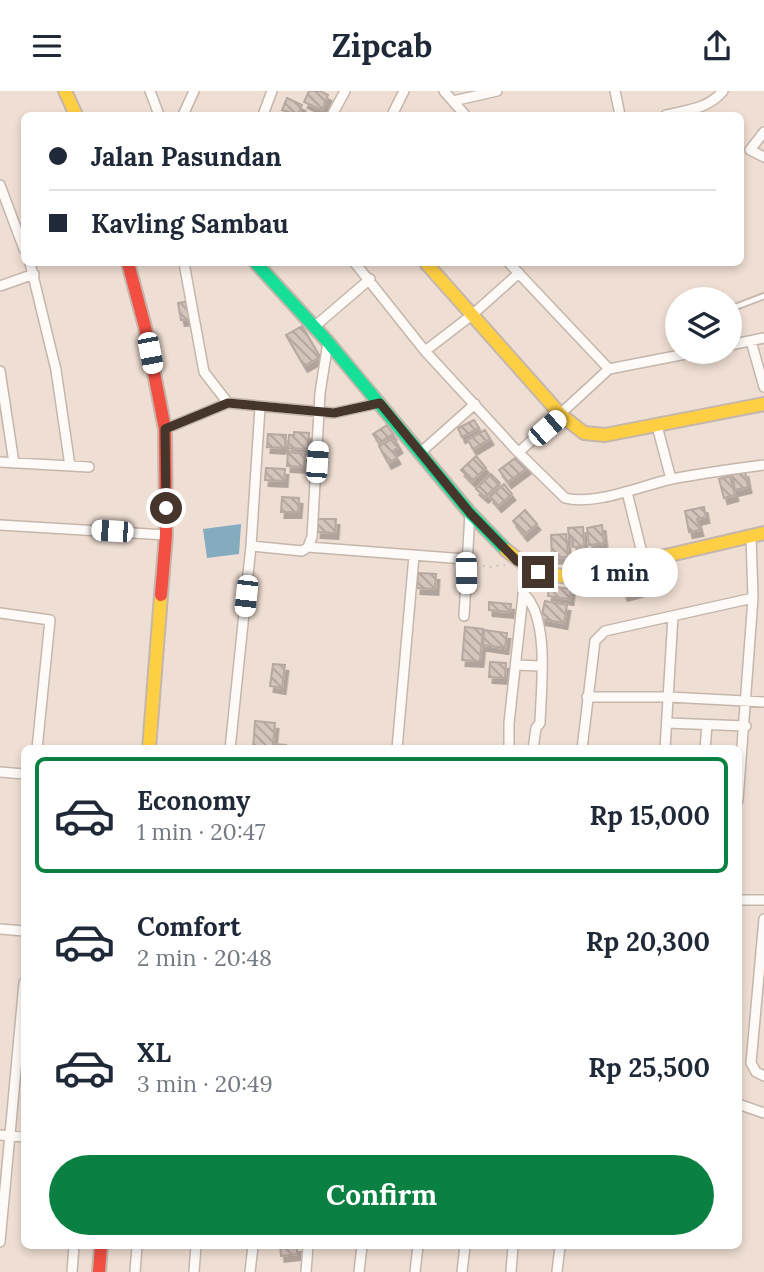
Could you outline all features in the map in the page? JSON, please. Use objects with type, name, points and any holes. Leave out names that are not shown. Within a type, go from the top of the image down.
[{"type":"street","points":[[65,91],[75,112]]},
{"type":"street","points":[[150,91],[158,112]]},
{"type":"street","points":[[184,112],[194,91]]},
{"type":"street","points":[[263,112],[272,91]]},
{"type":"street","points":[[394,112],[404,91]]},
{"type":"street","points":[[444,91],[462,112]]},
{"type":"street","points":[[453,101],[496,91]]},
{"type":"street","points":[[615,91],[619,112]]},
{"type":"street","points":[[679,112],[711,103],[723,91]]},
{"type":"street","points":[[333,112],[341,92]]},
{"type":"street","points":[[764,132],[745,152],[764,157]]},
{"type":"street","points":[[0,185],[21,241]]},
{"type":"street","points":[[31,266],[56,370],[70,466]]},
{"type":"street","points":[[129,266],[145,327],[165,429],[166,535],[149,745]]},
{"type":"street","points":[[185,266],[204,372],[228,403]]},
{"type":"street","points":[[259,266],[328,342],[470,513],[522,564],[548,575],[562,576],[644,561],[758,534],[742,763]]},
{"type":"street","points":[[358,266],[425,351],[565,498],[627,492],[671,479],[764,465]]},
{"type":"street","points":[[429,266],[561,415],[591,435],[657,426],[764,404]]},
{"type":"street","points":[[512,266],[609,369]]},
{"type":"street","points":[[425,351],[472,315],[519,273]]},
{"type":"street","points":[[0,286],[34,274]]},
{"type":"street","points":[[314,327],[370,279]]},
{"type":"street","points":[[742,343],[764,338]]},
{"type":"street","points":[[751,341],[764,387]]},
{"type":"street","points":[[309,547],[312,537],[320,393],[328,342]]},
{"type":"street","points":[[519,452],[609,369],[665,358]]},
{"type":"street","points":[[0,371],[14,463]]},
{"type":"street","points":[[165,429],[228,403],[334,413],[380,403]]},
{"type":"street","points":[[421,451],[475,404]]},
{"type":"street","points":[[230,745],[251,545],[260,407]]},
{"type":"street","points":[[657,426],[671,479]]},
{"type":"street","points":[[0,462],[89,467]]},
{"type":"street","points":[[627,492],[644,561]]},
{"type":"street","points":[[464,616],[470,513]]},
{"type":"street","points":[[0,525],[166,535]]},
{"type":"street","points":[[251,545],[302,551],[309,547],[466,559]]},
{"type":"street","points":[[397,745],[414,556]]},
{"type":"street","points":[[509,745],[509,723],[524,594],[522,564]]},
{"type":"street","points":[[524,594],[531,602],[536,616],[541,646],[540,723],[536,728],[534,745]]},
{"type":"street","points":[[582,745],[587,697],[598,635],[605,631],[753,598]]},
{"type":"street","points":[[0,613],[51,620],[37,745]]},
{"type":"street","points":[[665,745],[673,616]]},
{"type":"street","points":[[516,664],[541,666]]},
{"type":"street","points":[[587,697],[668,697],[764,702]]},
{"type":"street","points":[[667,723],[746,726]]},
{"type":"street","points":[[705,745],[707,725]]},
{"type":"street","points":[[0,772],[21,773]]},
{"type":"street","points":[[742,900],[764,900]]},
{"type":"street","points":[[764,919],[751,1063],[756,1072],[764,1076]]},
{"type":"street","points":[[0,929],[21,931]]},
{"type":"street","points":[[0,1242],[21,1018]]},
{"type":"street","points":[[742,1105],[764,1112]]},
{"type":"street","points":[[0,1135],[21,1137]]},
{"type":"street","points":[[72,1272],[74,1249]]},
{"type":"street","points":[[99,1272],[101,1249]]},
{"type":"street","points":[[135,1272],[137,1249]]},
{"type":"street","points":[[194,1272],[197,1249]]},
{"type":"street","points":[[250,1272],[253,1249]]},
{"type":"street","points":[[306,1272],[308,1249]]},
{"type":"street","points":[[359,1272],[362,1249]]},
{"type":"street","points":[[415,1272],[418,1249]]},
{"type":"street","points":[[462,1272],[465,1249]]},
{"type":"street","points":[[511,1272],[513,1249]]},
{"type":"street","points":[[557,1272],[560,1249]]},
{"type":"lane","points":[[742,304],[764,296]]},
{"type":"path","points":[[466,559],[489,567],[522,564]]},
{"type":"water","points":[[241,524],[239,554],[207,558],[203,529]]},
{"type":"building","points":[[309,91],[320,91],[328,95],[322,110],[304,102]]},
{"type":"building","points":[[287,98],[302,105],[299,112],[282,110]]},
{"type":"building","points":[[190,301],[192,319],[181,320],[178,303]]},
{"type":"building","points":[[302,326],[320,357],[304,366],[286,335]]},
{"type":"building","points":[[474,420],[479,428],[462,437],[458,428]]},
{"type":"building","points":[[387,425],[393,434],[379,443],[373,434]]},
{"type":"building","points":[[485,430],[490,439],[473,449],[468,440]]},
{"type":"building","points":[[294,432],[309,433],[308,449],[288,448],[289,435],[294,435]]},
{"type":"building","points":[[268,434],[286,435],[285,448],[267,447]]},
{"type":"building","points":[[394,438],[399,447],[393,451],[397,458],[388,463],[379,446]]},
{"type":"building","points":[[288,452],[305,454],[304,467],[287,466]]},
{"type":"building","points":[[476,456],[486,468],[472,481],[461,470]]},
{"type":"building","points":[[518,456],[527,468],[508,482],[499,470]]},
{"type":"building","points":[[266,468],[285,469],[284,481],[265,480]]},
{"type":"building","points":[[745,471],[748,487],[735,490],[732,474]]},
{"type":"building","points":[[491,474],[500,483],[485,497],[476,489]]},
{"type":"building","points":[[730,476],[735,495],[724,498],[719,479]]},
{"type":"building","points":[[504,484],[512,494],[498,506],[490,497]]},
{"type":"building","points":[[282,497],[299,498],[298,512],[281,512]]},
{"type":"building","points":[[704,507],[706,517],[697,519],[700,530],[689,532],[685,511]]},
{"type":"building","points":[[525,510],[537,524],[524,535],[513,521]]},
{"type":"building","points":[[318,519],[336,519],[335,533],[317,532]]},
{"type":"building","points":[[602,525],[604,543],[589,545],[587,528]]},
{"type":"building","points":[[583,527],[584,546],[573,547],[573,538],[569,539],[568,528]]},
{"type":"building","points":[[566,534],[568,557],[552,558],[551,535]]},
{"type":"building","points":[[418,573],[436,574],[435,589],[417,588]]},
{"type":"building","points":[[638,577],[642,590],[624,595],[620,581]]},
{"type":"building","points":[[549,586],[571,589],[570,599],[548,596]]},
{"type":"building","points":[[545,601],[567,605],[564,623],[541,619]]},
{"type":"building","points":[[489,602],[511,604],[510,612],[489,610]]},
{"type":"building","points":[[465,627],[483,629],[480,661],[462,660]]},
{"type":"building","points":[[484,630],[507,633],[505,648],[483,645]]},
{"type":"building","points":[[490,662],[506,663],[505,678],[489,677]]},
{"type":"building","points":[[273,664],[285,665],[282,688],[270,686]]},
{"type":"building","points":[[255,721],[275,723],[273,744],[286,745],[253,745]]},
{"type":"building","points":[[280,1249],[297,1249],[297,1254],[281,1256]]},
{"type":"traffic: fast","points":[[259,266],[328,342],[470,513],[506,550]]},
{"type":"traffic: slow","points":[[65,91],[75,112]]},
{"type":"traffic: slow","points":[[429,266],[561,415],[584,433],[605,435],[764,404]]},
{"type":"traffic: slow","points":[[506,550],[528,567],[562,576],[644,561],[764,533]]},
{"type":"traffic: slow","points":[[149,745],[161,595]]},
{"type":"traffic: jam","points":[[129,266],[145,327],[165,429],[166,535],[161,595]]},
{"type":"traffic: jam","points":[[99,1272],[101,1249]]},
{"type":"route","points":[[166,508],[165,429],[228,403],[334,413],[380,403],[470,513],[517,561],[538,572]]}]
